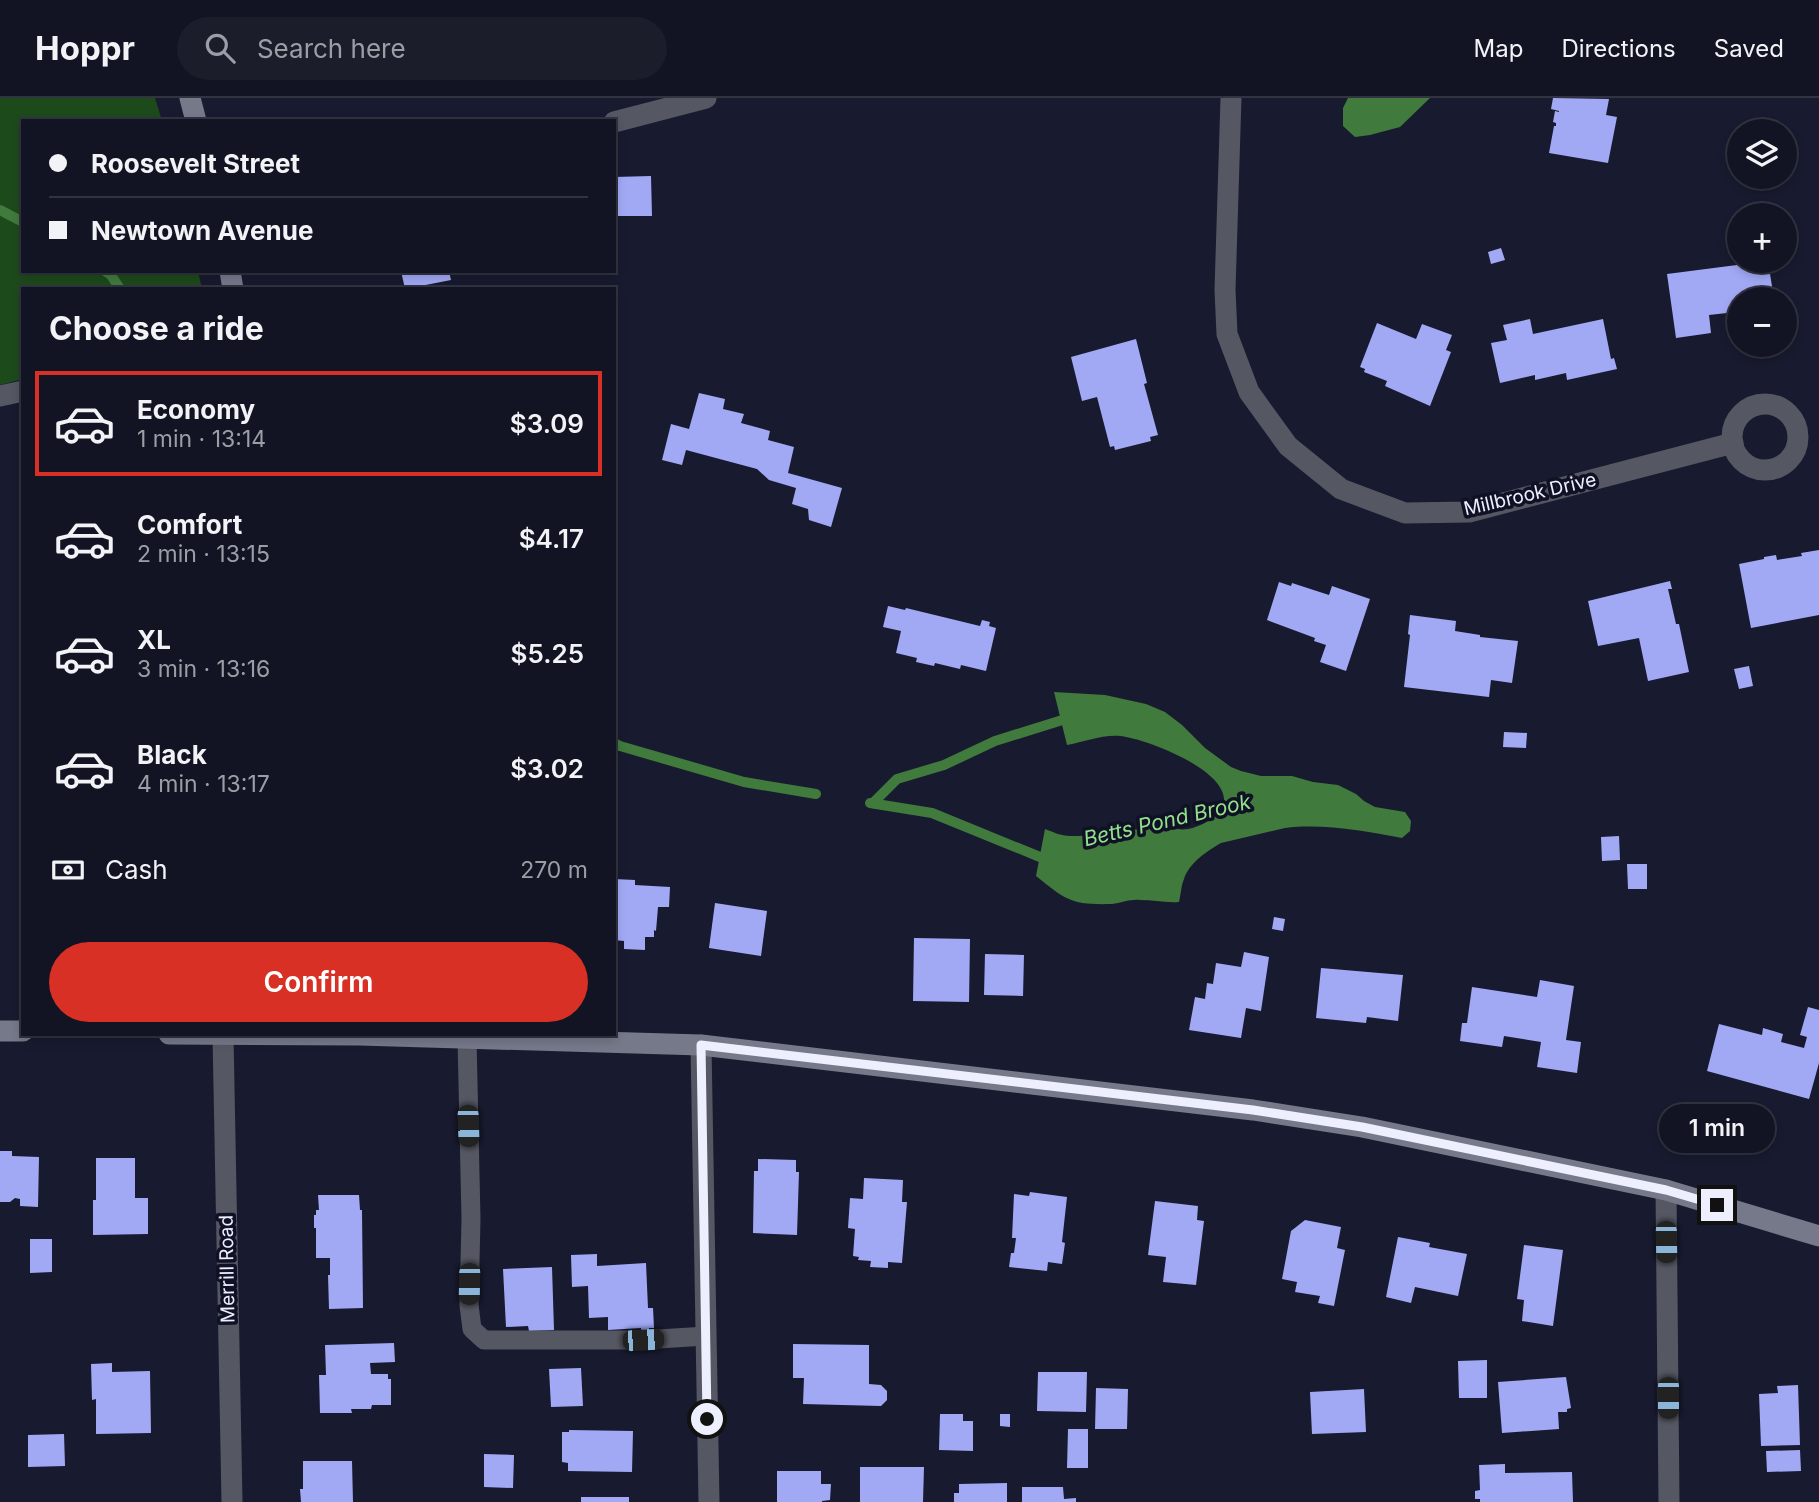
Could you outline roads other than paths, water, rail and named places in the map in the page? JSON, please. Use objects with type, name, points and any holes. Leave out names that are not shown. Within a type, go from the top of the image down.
[{"type":"main road","points":[[190,98],[195,119]]},
{"type":"main road","points":[[0,1031],[21,1031]]},
{"type":"main road","points":[[389,1036],[701,1045],[1253,1110],[1362,1127],[1666,1190],[1819,1236]]},
{"type":"street","points":[[616,121],[706,98]]},
{"type":"street","name":"Millbrook Drive","points":[[1231,98],[1225,290],[1227,334],[1249,392],[1288,446],[1341,489],[1405,513],[1469,512],[1733,443]]},
{"type":"street","points":[[0,397],[21,392]]},
{"type":"street","name":"Merrill Road","points":[[223,1036],[232,1502]]},
{"type":"street","points":[[701,1045],[709,1502]]},
{"type":"street","points":[[1666,1190],[1669,1502]]},
{"type":"lane","points":[[467,1038],[471,1219],[469,1305],[472,1329],[484,1340],[643,1340],[706,1336]]},
{"type":"waterway","name":"Betts Pond Brook","points":[[0,210],[21,221]]},
{"type":"waterway","name":"Betts Pond Brook","points":[[108,273],[119,287]]},
{"type":"waterway","name":"Betts Pond Brook","points":[[873,803],[897,779],[944,765],[995,741],[1072,717]]},
{"type":"waterway","name":"Betts Pond Brook","points":[[616,744],[744,782],[816,794]]},
{"type":"waterway","name":"Betts Pond Brook","points":[[870,803],[932,813],[1040,857],[1053,859]]}]
